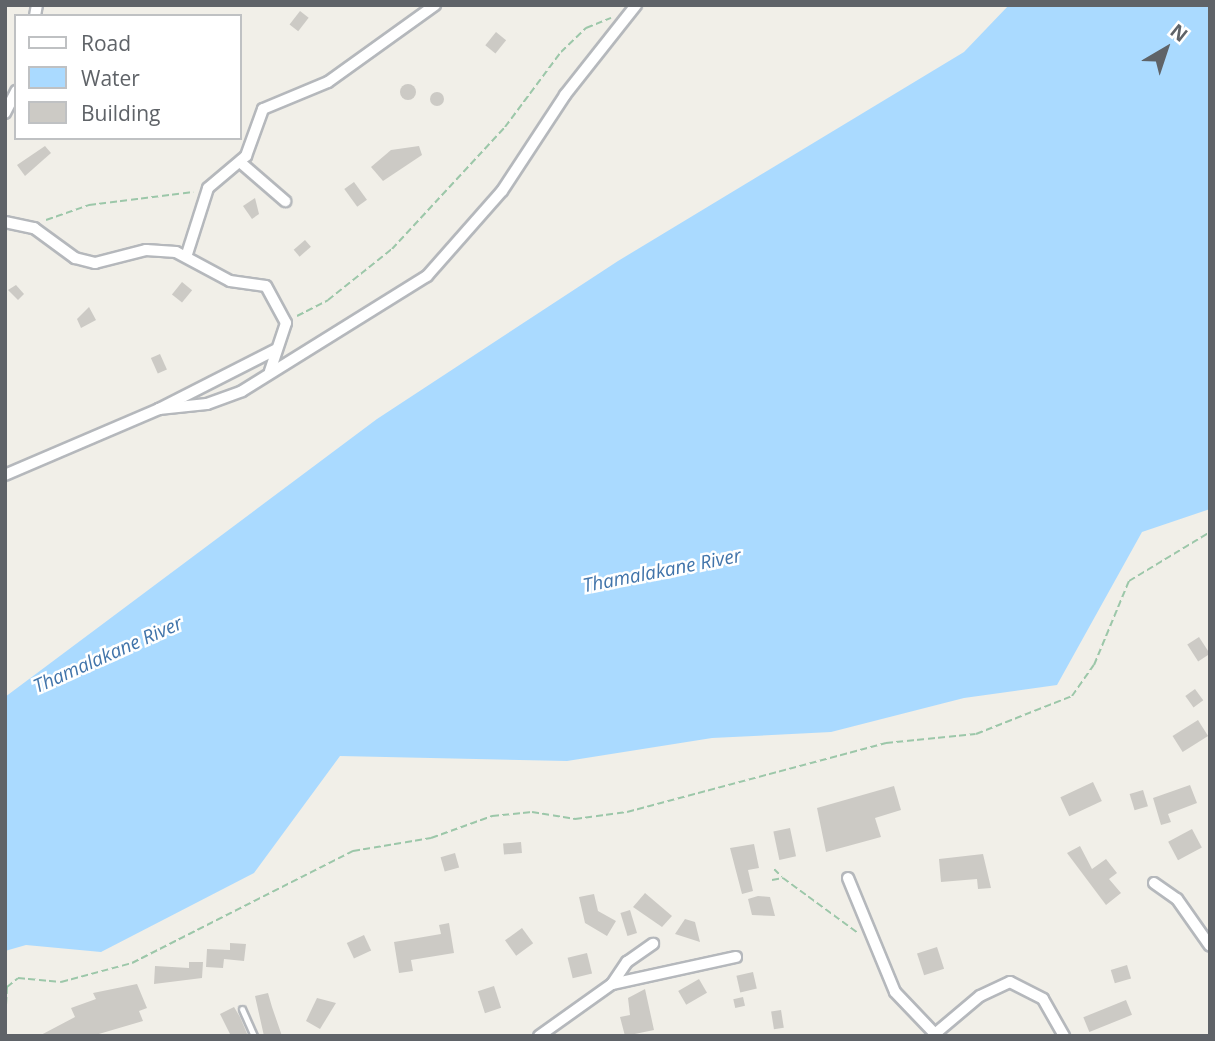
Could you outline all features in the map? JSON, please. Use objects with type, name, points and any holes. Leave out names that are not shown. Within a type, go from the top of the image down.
[{"type":"street","points":[[187,254],[208,188],[240,162],[269,103],[328,82],[435,5]]},
{"type":"street","points":[[159,410],[226,398],[398,296],[453,252],[636,5]]},
{"type":"street","points":[[5,113],[14,95]]},
{"type":"street","points":[[240,162],[285,201]]},
{"type":"street","points":[[5,222],[34,228],[75,258],[95,262],[146,250],[187,254],[230,281],[266,286],[286,323],[270,371]]},
{"type":"street","points":[[5,475],[159,410],[275,350]]},
{"type":"street","points":[[848,878],[871,942],[895,992],[936,1035],[980,996],[1010,982],[1043,999],[1064,1036]]},
{"type":"street","points":[[1154,883],[1177,899],[1210,946]]},
{"type":"street","points":[[539,1036],[612,984],[627,962],[653,944]]},
{"type":"street","points":[[612,984],[736,957]]},
{"type":"lane","points":[[242,1009],[254,1036]]},
{"type":"path","points":[[286,323],[328,300],[392,249],[586,28],[629,16]]},
{"type":"path","points":[[34,228],[89,205],[208,188]]},
{"type":"path","points":[[5,1025],[7,988],[18,978],[61,982],[132,963],[353,851],[431,838],[492,816],[532,812],[575,819],[627,812],[886,743],[976,734],[1072,696],[1094,665],[1129,581],[1210,532]]},
{"type":"path","points":[[774,869],[871,942]]},
{"type":"path","points":[[772,880],[783,878]]},
{"type":"water","name":"Thamalakane River","points":[[1009,5],[1210,5],[1210,509],[1142,532],[1057,685],[964,698],[831,732],[712,738],[567,761],[340,756],[254,873],[101,952],[26,945],[5,951],[5,697],[377,419],[618,261],[964,52]]},
{"type":"building","points":[[300,11],[309,18],[298,31],[290,24]]},
{"type":"building","points":[[496,32],[506,40],[495,53],[485,45]]},
{"type":"building","points":[[408,84],[416,92],[408,100],[400,92]]},
{"type":"building","points":[[434,92],[440,92],[444,99],[440,106],[434,106],[430,102],[430,96]]},
{"type":"building","points":[[45,146],[51,153],[25,176],[17,165]]},
{"type":"building","points":[[419,146],[422,155],[383,181],[371,167],[391,150]]},
{"type":"building","points":[[354,182],[367,200],[357,207],[344,189]]},
{"type":"building","points":[[255,198],[259,214],[252,219],[243,206]]},
{"type":"building","points":[[305,240],[311,247],[300,257],[294,250]]},
{"type":"building","points":[[182,282],[192,290],[182,303],[172,294]]},
{"type":"building","points":[[16,285],[24,294],[18,300],[8,290]]},
{"type":"building","points":[[89,307],[96,320],[81,328],[77,319]]},
{"type":"building","points":[[160,354],[167,370],[158,374],[151,358]]},
{"type":"building","points":[[1199,637],[1210,654],[1198,661],[1187,645]]},
{"type":"building","points":[[1195,689],[1203,700],[1194,707],[1185,696]]},
{"type":"building","points":[[1198,720],[1208,736],[1183,752],[1173,736]]},
{"type":"building","points":[[1093,782],[1102,801],[1069,816],[1060,797]]},
{"type":"building","points":[[1190,785],[1197,803],[1168,814],[1171,822],[1161,825],[1153,798]]},
{"type":"building","points":[[894,786],[901,810],[875,818],[881,837],[826,852],[817,808]]},
{"type":"building","points":[[1143,790],[1148,806],[1135,810],[1130,794]]},
{"type":"building","points":[[790,828],[796,856],[779,860],[773,832]]},
{"type":"building","points":[[1192,829],[1202,848],[1178,860],[1168,842]]},
{"type":"building","points":[[521,842],[522,853],[504,855],[503,844]]},
{"type":"building","points":[[754,844],[759,868],[748,870],[753,891],[742,894],[730,848]]},
{"type":"building","points":[[1080,846],[1092,869],[1106,859],[1117,873],[1109,879],[1121,893],[1106,905],[1067,853]]},
{"type":"building","points":[[455,853],[459,867],[445,872],[441,857]]},
{"type":"building","points":[[983,854],[991,888],[978,889],[977,879],[941,882],[939,859]]},
{"type":"building","points":[[645,893],[672,916],[662,927],[633,907]]},
{"type":"building","points":[[594,894],[598,911],[616,921],[607,936],[585,923],[579,897]]},
{"type":"building","points":[[770,897],[775,916],[752,915],[748,899]]},
{"type":"building","points":[[630,910],[637,933],[627,936],[620,913]]},
{"type":"building","points":[[685,919],[695,922],[700,942],[675,934]]},
{"type":"building","points":[[449,923],[454,953],[411,960],[413,971],[399,973],[394,942],[441,934],[439,925]]},
{"type":"building","points":[[522,928],[533,943],[516,956],[505,940]]},
{"type":"building","points":[[364,935],[371,950],[354,958],[347,943]]},
{"type":"building","points":[[230,943],[246,944],[244,961],[224,959],[223,968],[206,967],[207,949],[230,950]]},
{"type":"building","points":[[937,947],[944,969],[924,975],[917,953]]},
{"type":"building","points":[[587,953],[592,973],[573,978],[568,958]]},
{"type":"building","points":[[189,962],[203,962],[202,978],[154,984],[155,966],[189,968]]},
{"type":"building","points":[[1127,965],[1131,978],[1115,983],[1111,970]]},
{"type":"building","points":[[753,972],[757,989],[740,992],[736,976]]},
{"type":"building","points":[[699,979],[707,993],[686,1005],[678,991]]},
{"type":"building","points":[[137,984],[147,1008],[139,1011],[143,1021],[92,1036],[39,1036],[75,1017],[71,1008],[96,999],[93,993]]},
{"type":"building","points":[[494,986],[501,1008],[485,1013],[478,991]]},
{"type":"building","points":[[645,989],[654,1030],[625,1036],[620,1017],[630,1015],[628,998]]},
{"type":"building","points":[[268,993],[282,1036],[264,1036],[255,996]]},
{"type":"building","points":[[743,997],[745,1006],[735,1008],[733,999]]},
{"type":"building","points":[[317,998],[336,1003],[320,1029],[306,1021]]},
{"type":"building","points":[[1126,1000],[1132,1015],[1089,1032],[1083,1017]]},
{"type":"building","points":[[234,1007],[248,1036],[231,1036],[220,1014]]},
{"type":"building","points":[[781,1010],[784,1028],[774,1029],[771,1012]]}]
